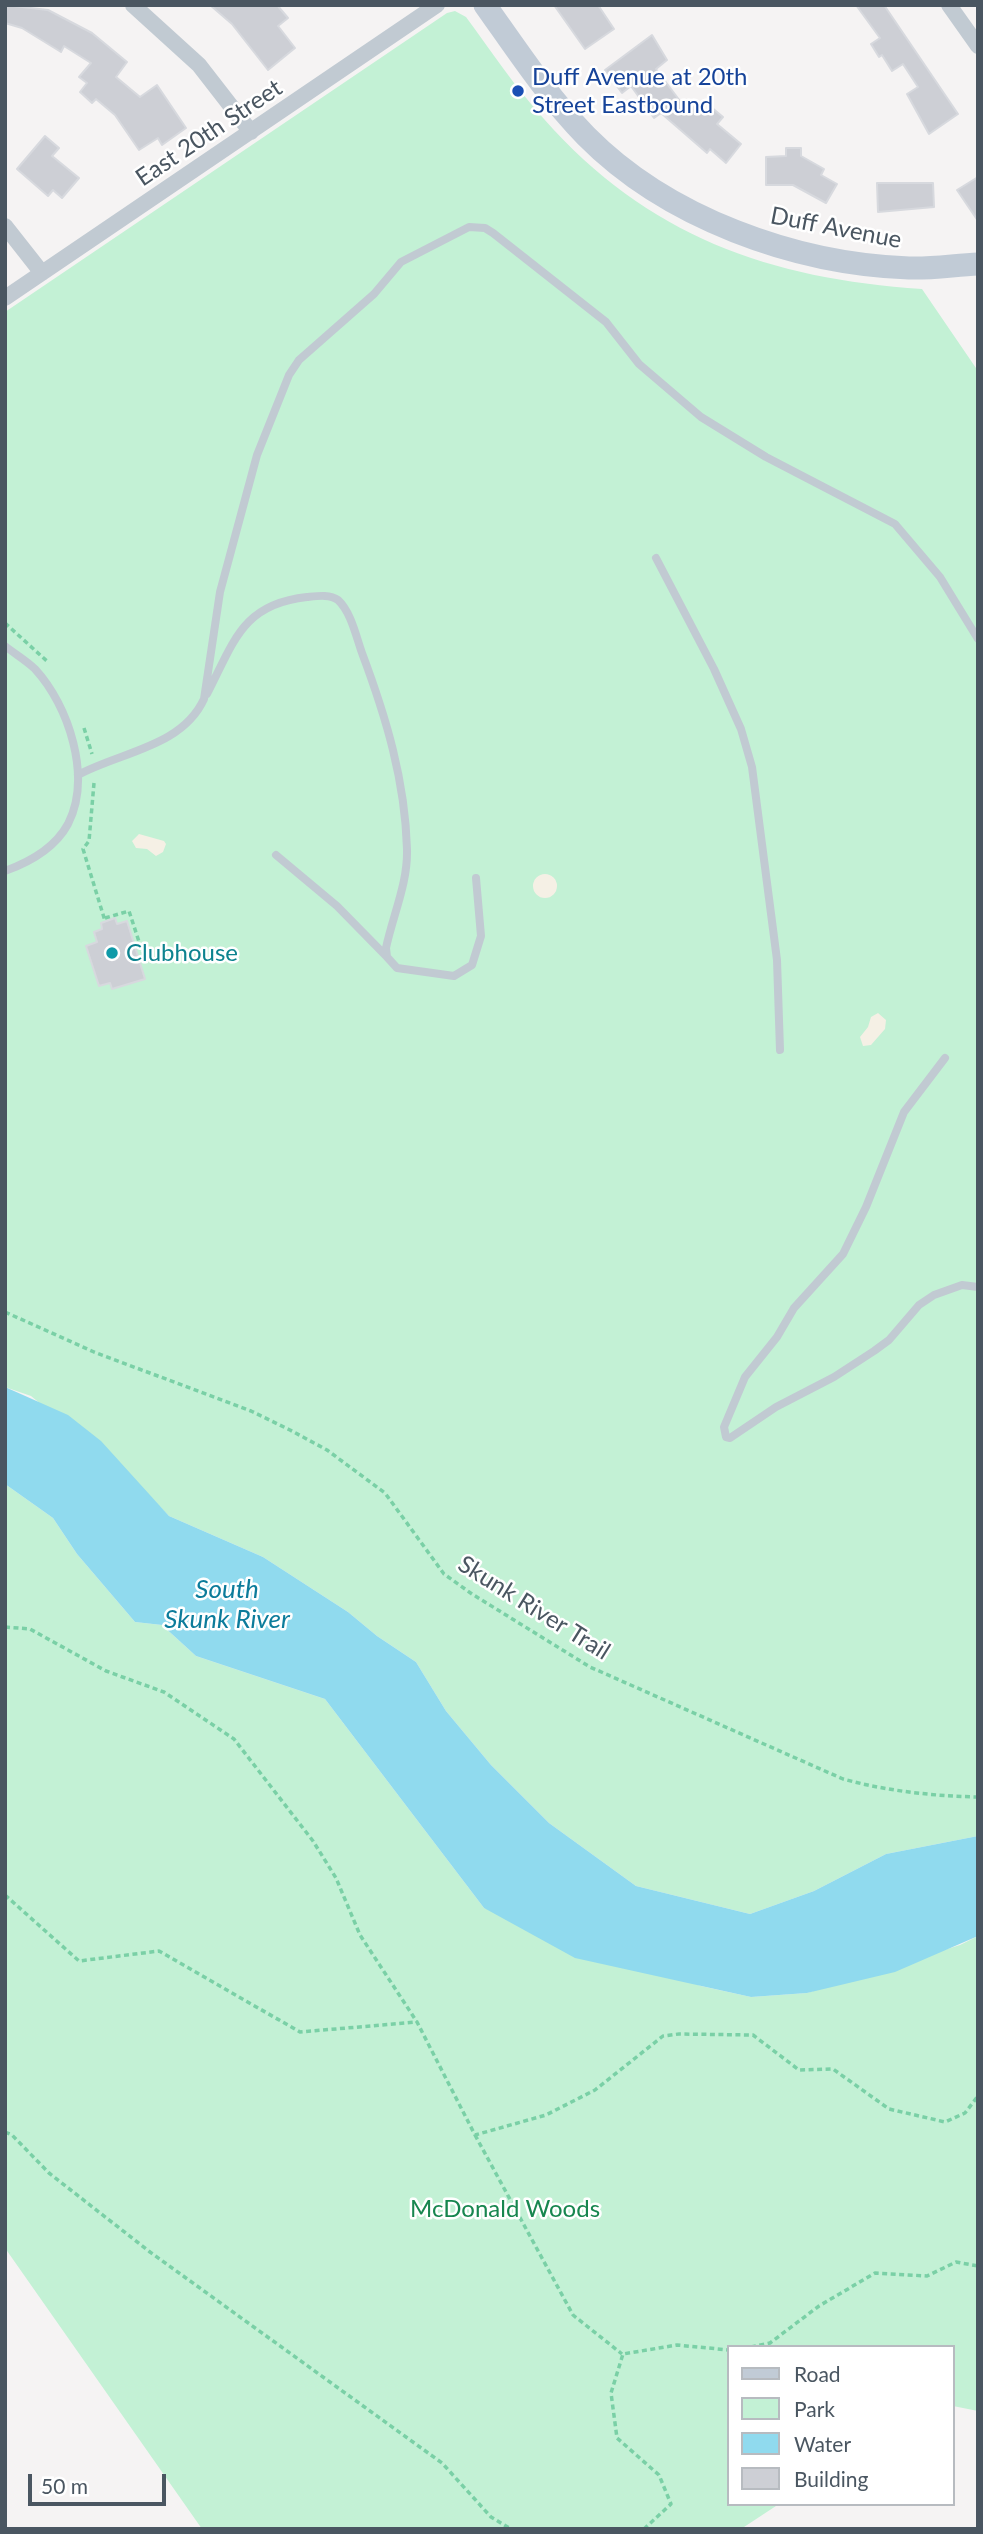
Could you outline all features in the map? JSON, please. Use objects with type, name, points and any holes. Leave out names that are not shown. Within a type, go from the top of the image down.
[{"type":"main road","name":"Duff Avenue","points":[[485,5],[550,97],[587,138],[628,170],[708,220],[755,240],[856,263],[910,268],[978,264]]},
{"type":"street","points":[[133,5],[199,65],[251,132]]},
{"type":"street","name":"East 20th Street","points":[[5,298],[437,5]]},
{"type":"street","points":[[953,7],[978,46]]},
{"type":"street","points":[[5,226],[41,273]]},
{"type":"lane","points":[[204,699],[220,592],[257,455],[289,375],[299,360],[374,294],[401,262],[454,234],[477,226],[493,233],[600,317],[639,364],[701,417],[766,457],[895,524],[940,578],[978,639]]},
{"type":"lane","points":[[656,558],[708,657],[741,729],[752,767],[777,960],[780,1050]]},
{"type":"lane","points":[[78,775],[164,740],[197,714],[238,636],[252,616],[281,600],[322,595],[336,599],[346,611],[381,706],[401,777],[407,850],[405,875],[386,947],[387,957]]},
{"type":"lane","points":[[5,646],[34,668],[51,689],[67,726],[78,775],[68,825],[48,848],[30,862],[5,871]]},
{"type":"lane","points":[[276,855],[337,906],[397,968],[454,976],[465,972],[472,965],[480,947],[481,923],[476,878]]},
{"type":"lane","points":[[945,1058],[904,1112],[866,1207],[843,1254],[794,1308],[777,1337],[745,1377],[724,1427],[726,1437],[730,1438],[776,1407],[858,1362],[889,1340],[919,1305],[934,1296],[962,1284],[978,1287]]},
{"type":"path","points":[[104,918],[129,911],[144,957],[138,960]]},
{"type":"path","name":"Skunk River Trail","points":[[5,1312],[94,1352],[251,1411],[327,1451],[385,1493],[444,1574],[590,1667],[843,1779],[874,1788],[933,1796],[978,1797]]},
{"type":"path","points":[[5,1627],[30,1629],[106,1671],[164,1692],[234,1739],[313,1841],[336,1878],[360,1935],[417,2022],[573,2315],[623,2354],[677,2345],[727,2350]]},
{"type":"path","points":[[5,1895],[79,1961],[159,1951],[300,2032],[417,2022]]},
{"type":"path","points":[[475,2135],[546,2116],[595,2090],[663,2036],[679,2034],[753,2035],[799,2070],[832,2069],[889,2109],[945,2122],[965,2113],[978,2096]]},
{"type":"path","points":[[5,2132],[12,2135],[49,2173],[150,2252],[442,2463],[491,2517],[511,2529]]},
{"type":"path","points":[[760,2345],[770,2343],[819,2306],[875,2273],[927,2276],[956,2262],[978,2266]]},
{"type":"path","points":[[623,2354],[611,2393],[617,2438],[659,2475],[671,2504],[644,2529]]},
{"type":"green space","points":[[455,11],[466,17],[513,82],[544,119],[584,159],[625,194],[669,222],[715,244],[763,262],[813,275],[866,284],[922,289],[978,371],[978,1836],[886,1854],[814,1891],[750,1914],[636,1886],[549,1823],[491,1765],[446,1711],[416,1662],[377,1636],[348,1612],[263,1557],[169,1516],[137,1483],[31,1396],[5,1387],[5,312],[447,13]]},
{"type":"green space","name":"McDonald Woods","points":[[5,1484],[53,1518],[77,1554],[135,1622],[162,1625],[196,1656],[325,1699],[484,1908],[701,1986],[751,1997],[807,1993],[960,1945],[978,1936],[978,2411],[955,2406],[955,2345],[727,2345],[727,2506],[776,2506],[741,2529],[202,2529],[5,2248]]},
{"type":"sand","points":[[139,834],[164,841],[166,844],[163,852],[156,856],[147,849],[136,848],[132,841]]},
{"type":"sand","points":[[545,874],[556,881],[557,886],[550,897],[545,898],[534,891],[533,886],[540,875]]},
{"type":"sand","points":[[878,1013],[886,1020],[885,1029],[871,1045],[863,1046],[860,1037],[868,1027],[871,1017]]},
{"type":"water","name":"South Skunk River","points":[[5,1387],[68,1415],[101,1441],[169,1516],[263,1557],[348,1612],[377,1636],[416,1662],[446,1711],[491,1765],[549,1823],[636,1886],[750,1914],[814,1891],[886,1854],[978,1836],[978,1936],[895,1972],[807,1993],[751,1997],[575,1958],[484,1908],[325,1699],[196,1656],[162,1625],[135,1622],[77,1554],[53,1518],[5,1484]]},
{"type":"building","points":[[5,5],[48,10],[92,33],[127,62],[116,77],[140,97],[157,85],[186,128],[162,145],[158,138],[139,150],[115,115],[96,99],[92,103],[80,92],[87,83],[79,77],[91,63],[64,46],[61,52],[22,28],[5,23]]},
{"type":"building","points":[[210,5],[277,5],[288,18],[278,26],[295,48],[268,70],[232,24]]},
{"type":"building","points":[[554,5],[598,5],[614,29],[585,49]]},
{"type":"building","points":[[856,5],[884,5],[958,114],[929,134],[907,94],[918,87],[903,64],[892,71],[882,55],[879,57],[871,44],[880,38]]},
{"type":"building","points":[[652,35],[667,60],[656,69],[689,113],[695,106],[705,115],[711,107],[723,117],[717,124],[741,144],[726,163],[710,149],[707,153],[661,113],[654,118],[631,86],[622,93],[605,70]]},
{"type":"building","points":[[45,136],[59,148],[52,156],[79,178],[62,198],[53,190],[48,196],[17,169]]},
{"type":"building","points":[[786,148],[801,148],[801,156],[824,169],[821,175],[837,184],[826,203],[793,185],[766,185],[766,157],[786,156]]},
{"type":"building","points":[[978,177],[978,221],[957,190]]},
{"type":"building","points":[[877,183],[933,183],[934,207],[878,212]]},
{"type":"building","name":"Clubhouse","points":[[115,918],[117,924],[127,921],[145,979],[112,989],[110,983],[99,986],[86,946],[97,942],[94,932],[102,929],[101,923]]},
{"type":"place","name":"Duff Avenue at 20th Street Eastbound","points":[[518,91]]},
{"type":"place","name":"Clubhouse","points":[[112,953]]}]
